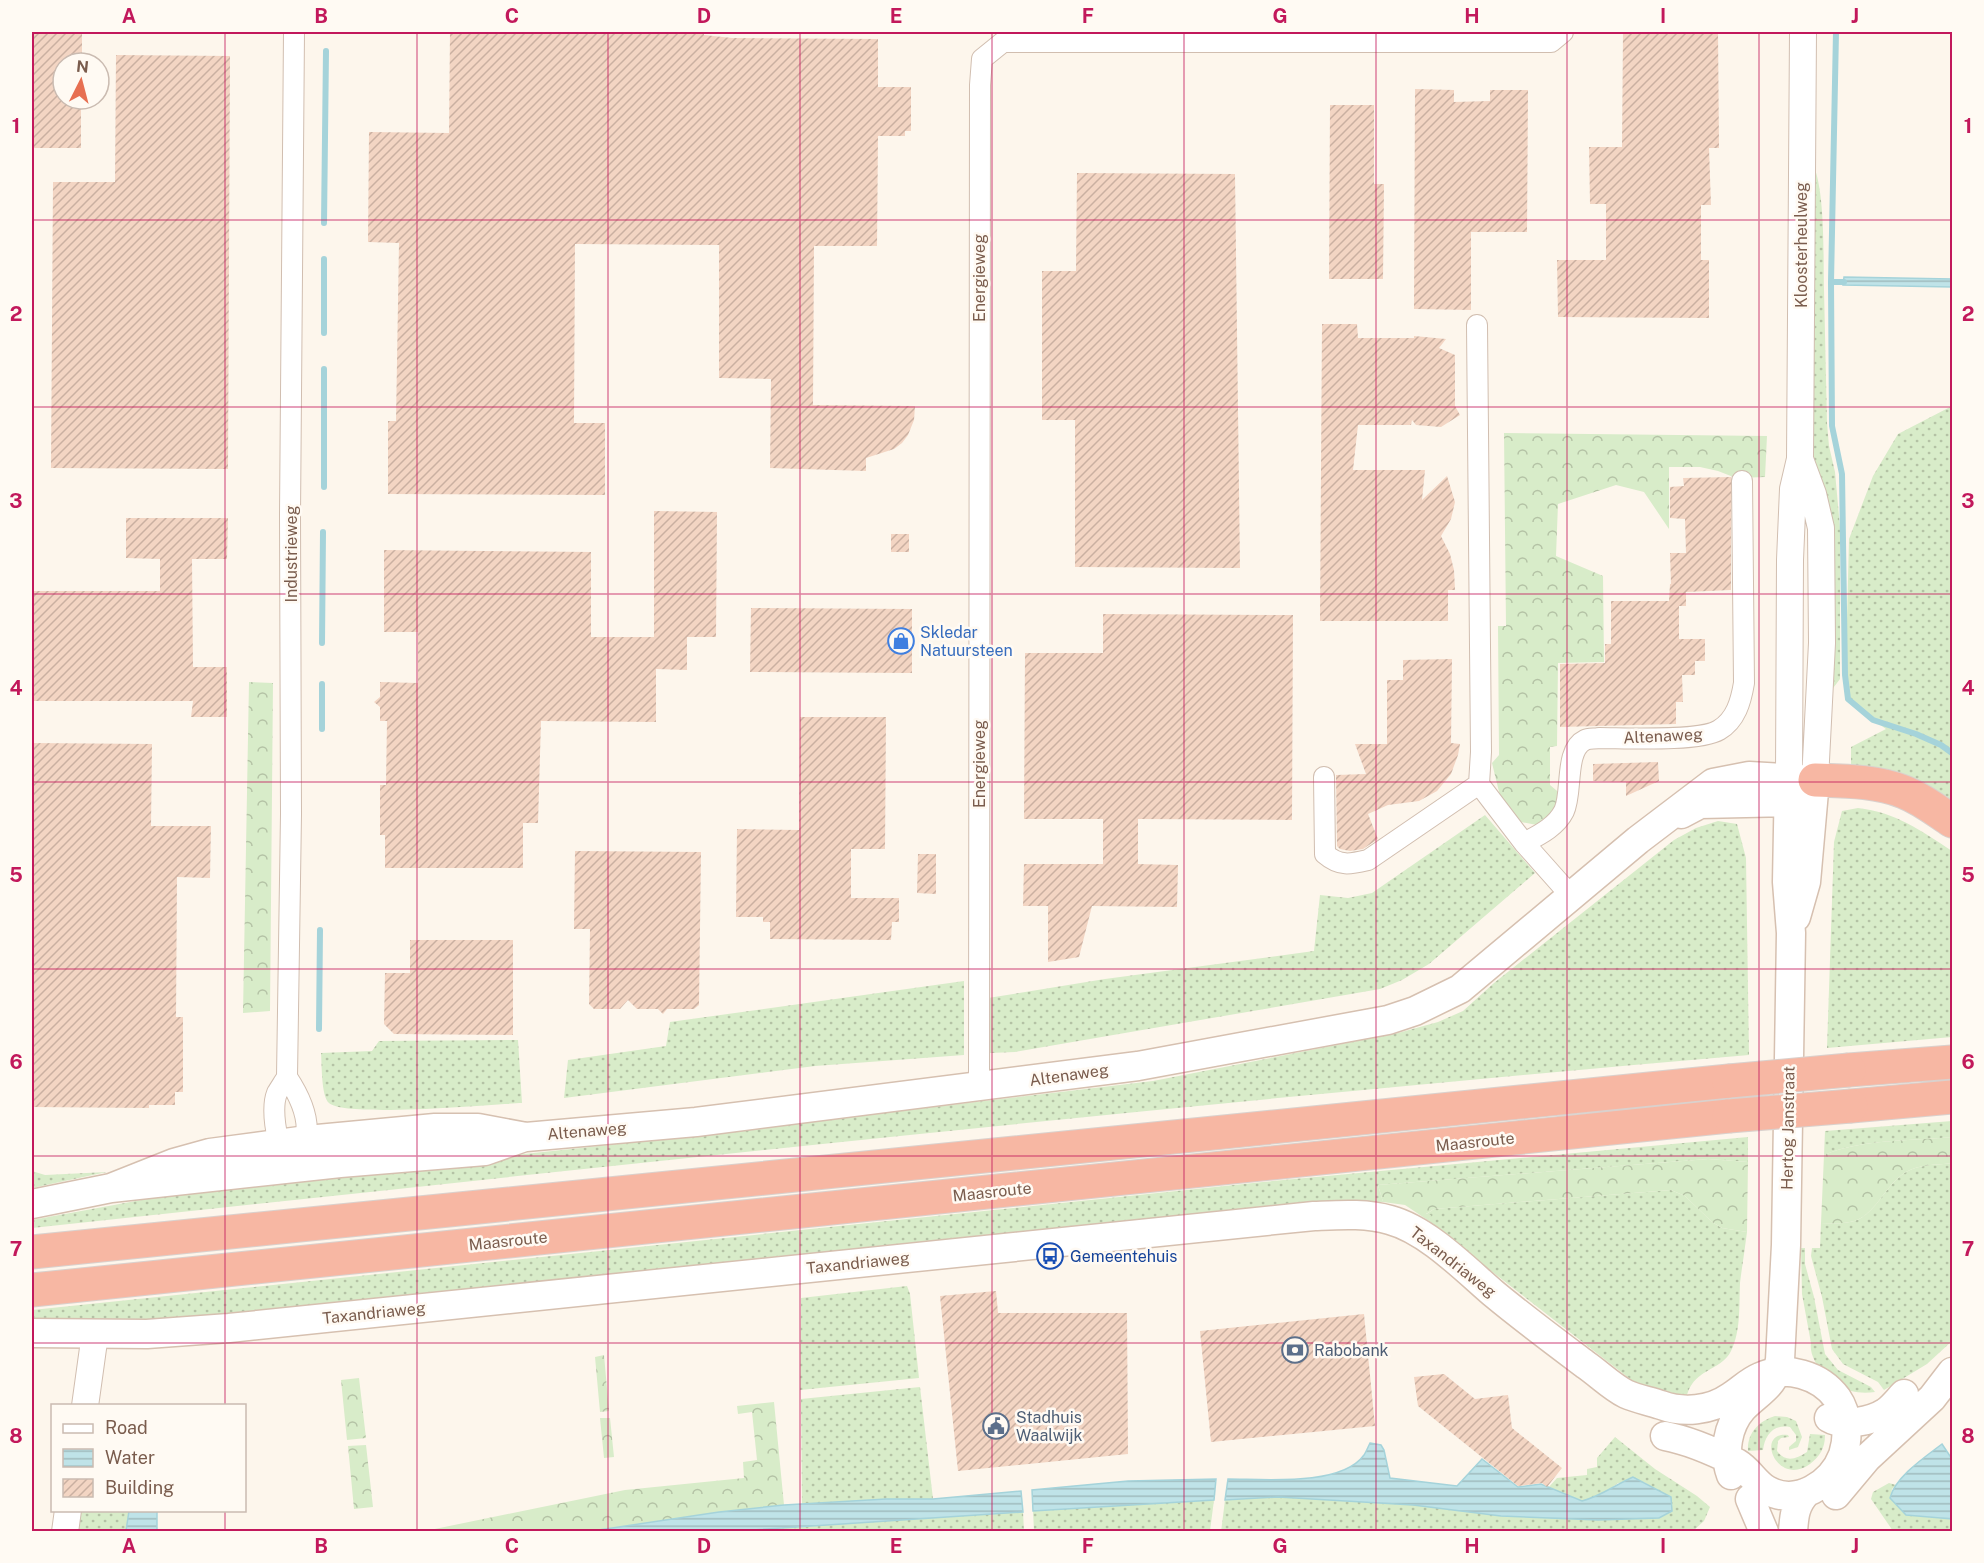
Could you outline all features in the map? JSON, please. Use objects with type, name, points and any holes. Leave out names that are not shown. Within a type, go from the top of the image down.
[{"type":"highway","points":[[1798,786],[1859,782],[1900,790],[1922,800],[1953,821]]},
{"type":"highway","points":[[32,1252],[1729,1081],[1953,1062]]},
{"type":"highway","name":"Maasroute","points":[[32,1290],[1729,1116],[1953,1097]]},
{"type":"main road","name":"Altenaweg","points":[[32,1204],[111,1188],[484,1151],[526,1137],[696,1122],[1138,1066],[1388,1020],[1415,1011],[1460,988],[1662,822],[1713,783],[1749,776],[1798,786]]},
{"type":"main road","name":"Hertog Janstraat","points":[[1758,1384],[1768,1341],[1782,1323],[1786,1245],[1791,933],[1806,882],[1798,786]]},
{"type":"main road","name":"Altenaweg","points":[[111,1188],[174,1163],[210,1153],[307,1140],[435,1128],[478,1128],[526,1137]]},
{"type":"main road","name":"Taxandriaweg","points":[[32,1333],[147,1334],[229,1328],[1255,1221],[1314,1216],[1371,1215],[1408,1226],[1436,1245],[1529,1323],[1627,1394],[1669,1408],[1690,1410],[1720,1403],[1758,1384]]},
{"type":"main road","points":[[1782,1323],[1794,1342],[1798,1361],[1809,1377]]},
{"type":"main road","points":[[1764,1532],[1737,1479],[1728,1438],[1733,1424],[1758,1384],[1793,1372],[1822,1384],[1842,1411],[1847,1438],[1841,1460],[1803,1515]]},
{"type":"main road","points":[[1758,1384],[1799,1391],[1815,1401],[1831,1420],[1842,1411],[1845,1404],[1859,1406],[1904,1394],[1951,1373]]},
{"type":"main road","points":[[1737,1479],[1770,1511],[1803,1515],[1834,1497],[1867,1458],[1932,1398],[1951,1373]]},
{"type":"main road","name":"Taxandriaweg","points":[[1627,1394],[1642,1419],[1665,1436],[1683,1439],[1737,1479]]},
{"type":"main road","points":[[1737,1479],[1747,1471],[1769,1492],[1788,1496],[1803,1515]]},
{"type":"street","name":"Industrieweg","points":[[292,1169],[278,1144],[275,1116],[276,1095],[287,1077],[291,814],[290,515],[294,32]]},
{"type":"street","name":"Energieweg","points":[[979,1087],[980,86],[982,59],[1003,42],[1551,42],[1563,32]]},
{"type":"street","name":"Kloosterheulweg","points":[[1798,786],[1822,643],[1821,528],[1813,494],[1800,459],[1803,32]]},
{"type":"street","points":[[1477,325],[1481,752],[1479,784],[1524,843],[1572,897]]},
{"type":"street","name":"Altenaweg","points":[[1524,843],[1557,822],[1565,810],[1574,751],[1584,740],[1696,737],[1719,730],[1736,712],[1744,683],[1742,481]]},
{"type":"street","points":[[1324,777],[1325,854],[1333,862],[1351,864],[1368,860],[1479,784]]},
{"type":"street","points":[[287,1077],[299,1094],[305,1114],[307,1140],[292,1169]]},
{"type":"street","points":[[85,1404],[95,1334]]},
{"type":"street","points":[[65,1532],[68,1512]]},
{"type":"green space","points":[[1810,158],[1819,185],[1821,202],[1827,423],[1835,472],[1840,527],[1840,679],[1827,696],[1807,441]]},
{"type":"green space","points":[[1952,406],[1952,805],[1851,769],[1851,747],[1886,729],[1845,700],[1849,539],[1873,476],[1898,434]]},
{"type":"green space","points":[[1504,433],[1767,436],[1765,477],[1736,478],[1700,467],[1669,467],[1669,529],[1644,492],[1616,485],[1558,504],[1556,556],[1603,576],[1604,662],[1558,663],[1557,746],[1550,747],[1550,785],[1562,795],[1548,820],[1537,825],[1521,822],[1500,796],[1492,763],[1499,755],[1498,626],[1506,626]]},
{"type":"green space","points":[[249,682],[273,683],[270,1011],[243,1013]]},
{"type":"green space","points":[[1858,808],[1896,818],[1952,851],[1952,1037],[1827,1048],[1834,842],[1842,811]]},
{"type":"green space","points":[[1485,815],[1535,873],[1429,964],[1402,980],[1380,989],[1015,1052],[990,1053],[988,998],[1105,979],[1314,951],[1320,895],[1348,898],[1372,893]]},
{"type":"green space","points":[[1718,821],[1737,824],[1746,858],[1749,1055],[1104,1115],[32,1228],[32,1220],[228,1186],[618,1144],[1153,1081],[1398,1033],[1438,1022],[1463,1011],[1494,983],[1674,840],[1696,828]]},
{"type":"green space","points":[[964,981],[964,1055],[815,1066],[564,1098],[568,1060],[666,1046],[670,1022]]},
{"type":"green space","points":[[518,1040],[522,1103],[390,1110],[341,1107],[329,1103],[326,1099],[322,1080],[321,1053],[372,1051],[379,1041]]},
{"type":"green space","points":[[1952,1121],[1952,1137],[1870,1143],[1824,1155],[1825,1131]]},
{"type":"green space","points":[[1748,1137],[1748,1162],[1708,1159],[1378,1185],[1383,1202],[1332,1200],[1274,1210],[161,1324],[32,1324],[32,1310],[1263,1182]]},
{"type":"green space","points":[[1952,1137],[1952,1163],[1923,1166],[1906,1172],[1892,1184],[1873,1208],[1859,1219],[1843,1223],[1821,1223],[1824,1155],[1870,1143]]},
{"type":"green space","points":[[1708,1159],[1748,1162],[1747,1232],[1722,1228],[1712,1222],[1685,1196],[1671,1190],[1434,1209],[1426,1214],[1431,1215],[1429,1221],[1405,1205],[1383,1202],[1378,1185]]},
{"type":"green space","points":[[1952,1163],[1952,1341],[1927,1364],[1884,1390],[1878,1382],[1843,1364],[1832,1349],[1811,1256],[1812,1248],[1820,1248],[1821,1223],[1843,1223],[1859,1219],[1873,1208],[1892,1184],[1906,1172],[1923,1166]]},
{"type":"green space","points":[[32,1171],[45,1175],[107,1172],[32,1188]]},
{"type":"green space","points":[[1671,1190],[1685,1196],[1712,1222],[1722,1228],[1747,1232],[1740,1283],[1738,1326],[1734,1343],[1726,1358],[1694,1382],[1686,1400],[1639,1386],[1450,1239],[1429,1221],[1430,1215],[1425,1215],[1434,1209]]},
{"type":"green space","points":[[1801,1248],[1805,1248],[1805,1264],[1825,1354],[1838,1370],[1871,1387],[1875,1392],[1857,1392],[1844,1388],[1823,1373],[1813,1358],[1802,1294]]},
{"type":"green space","points":[[907,1286],[910,1294],[919,1378],[800,1390],[801,1298]]},
{"type":"green space","points":[[604,1355],[609,1411],[600,1412],[595,1357]]},
{"type":"green space","points":[[359,1378],[366,1438],[347,1440],[341,1380]]},
{"type":"green space","points":[[920,1387],[933,1499],[802,1504],[801,1399]]},
{"type":"green space","points":[[774,1402],[784,1505],[592,1531],[420,1532],[625,1490],[744,1478],[743,1462],[757,1460],[752,1412],[738,1414],[737,1406]]},
{"type":"green space","points":[[1775,1416],[1787,1417],[1796,1421],[1802,1437],[1798,1447],[1789,1450],[1789,1447],[1796,1441],[1796,1435],[1790,1427],[1779,1427],[1768,1435],[1763,1450],[1748,1451],[1748,1445],[1755,1429],[1764,1421]]},
{"type":"green space","points":[[600,1418],[610,1418],[614,1457],[604,1458]]},
{"type":"green space","points":[[1810,1434],[1825,1435],[1825,1440],[1819,1455],[1810,1464],[1798,1469],[1788,1469],[1774,1457],[1771,1449],[1772,1441],[1778,1436],[1788,1435],[1789,1437],[1778,1441],[1777,1451],[1780,1455],[1795,1458],[1807,1452]]},
{"type":"green space","points":[[1615,1437],[1655,1469],[1710,1507],[1704,1521],[1693,1531],[1221,1532],[1225,1500],[1278,1497],[1413,1505],[1501,1516],[1598,1520],[1659,1518],[1671,1497],[1644,1482],[1618,1483],[1603,1494],[1582,1501],[1548,1488],[1557,1478],[1587,1475],[1587,1469],[1597,1467],[1597,1458]]},
{"type":"green space","points":[[366,1445],[373,1507],[354,1509],[348,1446]]},
{"type":"green space","points":[[1889,1483],[1896,1485],[1892,1489],[1890,1498],[1906,1515],[1952,1519],[1952,1531],[1893,1531],[1871,1499],[1873,1492]]},
{"type":"green space","points":[[1214,1500],[1210,1531],[1034,1531],[1033,1511]]},
{"type":"green space","points":[[79,1512],[129,1512],[126,1531],[75,1532]]},
{"type":"green space","points":[[1023,1512],[1024,1531],[722,1532],[744,1529]]},
{"type":"water","points":[[1844,277],[1952,279],[1952,287],[1843,285]]},
{"type":"water","points":[[1370,1443],[1381,1445],[1384,1450],[1390,1478],[1457,1486],[1482,1459],[1518,1487],[1541,1484],[1582,1501],[1633,1477],[1671,1497],[1672,1511],[1659,1518],[1598,1520],[1501,1516],[1413,1505],[1278,1497],[1225,1500],[1228,1479],[1280,1480],[1320,1477],[1353,1465],[1364,1455]]},
{"type":"water","points":[[1942,1444],[1952,1459],[1952,1519],[1906,1515],[1890,1498],[1893,1490],[1904,1475]]},
{"type":"water","points":[[1216,1479],[1214,1500],[1033,1511],[1032,1490],[1128,1481]]},
{"type":"water","points":[[1021,1491],[1023,1512],[722,1532],[592,1531],[784,1505],[886,1499],[933,1499]]},
{"type":"water","points":[[129,1512],[157,1512],[157,1531],[126,1531]]},
{"type":"building","points":[[32,32],[82,32],[82,51],[51,51],[51,111],[81,111],[81,148],[32,148]]},
{"type":"building","points":[[450,32],[704,32],[704,35],[732,38],[878,39],[878,87],[911,87],[911,131],[905,131],[905,136],[878,136],[877,246],[814,246],[813,405],[915,406],[914,420],[902,443],[894,449],[866,458],[866,471],[770,468],[771,379],[719,378],[719,245],[575,244],[574,423],[605,423],[605,495],[388,494],[388,421],[396,421],[399,243],[368,242],[369,132],[449,133]]},
{"type":"building","points":[[1623,32],[1718,32],[1719,148],[1709,148],[1711,205],[1701,205],[1701,260],[1709,260],[1709,318],[1558,317],[1557,260],[1606,260],[1606,204],[1590,204],[1589,147],[1622,147]]},
{"type":"building","points":[[116,55],[230,56],[228,469],[51,468],[53,182],[115,182]]},
{"type":"building","points":[[1415,89],[1454,90],[1454,102],[1490,101],[1490,90],[1528,90],[1527,232],[1471,232],[1471,310],[1414,309]]},
{"type":"building","points":[[1330,105],[1374,105],[1374,184],[1384,184],[1383,279],[1329,279]]},
{"type":"building","points":[[1077,173],[1235,174],[1240,568],[1075,567],[1075,420],[1042,420],[1042,271],[1076,271]]},
{"type":"building","points":[[1322,324],[1357,324],[1358,338],[1414,338],[1414,336],[1446,339],[1439,348],[1455,355],[1455,406],[1460,415],[1441,427],[1416,425],[1412,420],[1411,425],[1358,425],[1353,470],[1425,470],[1422,500],[1447,476],[1455,502],[1451,519],[1441,536],[1450,554],[1454,570],[1455,590],[1448,590],[1448,621],[1320,621]]},
{"type":"building","points":[[1731,477],[1731,590],[1686,592],[1686,606],[1679,606],[1679,639],[1705,639],[1705,661],[1695,661],[1695,675],[1682,675],[1683,702],[1676,702],[1676,724],[1560,727],[1560,664],[1605,663],[1605,644],[1611,644],[1611,601],[1669,601],[1670,553],[1686,553],[1685,519],[1670,518],[1670,487],[1684,486],[1683,478]]},
{"type":"building","points":[[654,511],[717,512],[716,637],[687,637],[687,670],[656,669],[656,722],[541,721],[538,823],[523,823],[523,868],[385,868],[385,835],[380,835],[380,785],[386,785],[387,721],[380,721],[380,707],[374,702],[380,697],[380,682],[418,683],[418,632],[384,632],[384,550],[591,552],[591,637],[654,637]]},
{"type":"building","points":[[126,518],[228,518],[227,559],[192,559],[193,667],[227,667],[227,717],[191,717],[193,701],[32,701],[32,591],[160,591],[160,559],[126,558]]},
{"type":"building","points":[[891,534],[909,534],[909,552],[891,552]]},
{"type":"building","points":[[751,608],[912,609],[912,673],[750,672]]},
{"type":"building","points":[[1103,614],[1293,615],[1292,820],[1138,819],[1138,864],[1178,865],[1177,907],[1092,906],[1079,957],[1048,962],[1048,906],[1023,906],[1024,864],[1103,864],[1103,819],[1024,819],[1025,653],[1103,653]]},
{"type":"building","points":[[1452,659],[1451,743],[1460,744],[1451,774],[1437,791],[1419,801],[1388,805],[1368,814],[1378,839],[1363,849],[1350,851],[1340,849],[1337,846],[1336,775],[1366,774],[1355,744],[1387,744],[1387,680],[1403,680],[1403,660]]},
{"type":"building","points":[[800,717],[886,717],[885,849],[851,849],[851,898],[899,898],[899,922],[892,922],[891,940],[770,939],[770,922],[763,922],[763,917],[736,917],[737,829],[799,830]]},
{"type":"building","points":[[32,743],[152,744],[151,826],[211,826],[210,878],[177,877],[176,1017],[183,1017],[183,1092],[175,1092],[175,1105],[149,1105],[149,1108],[32,1107]]},
{"type":"building","points":[[1658,762],[1659,781],[1626,796],[1626,782],[1593,781],[1593,764]]},
{"type":"building","points":[[575,851],[701,852],[699,1005],[694,1009],[667,1009],[663,1014],[658,1009],[637,1009],[628,1000],[620,1009],[594,1009],[589,1004],[590,929],[574,929]]},
{"type":"building","points":[[918,854],[936,854],[936,894],[917,893]]},
{"type":"building","points":[[410,940],[513,940],[513,1035],[394,1034],[384,1024],[385,973],[410,973]]},
{"type":"building","points":[[996,1291],[998,1313],[1127,1313],[1128,1454],[958,1471],[940,1296]]},
{"type":"building","points":[[1364,1314],[1375,1426],[1211,1442],[1200,1331]]},
{"type":"building","points":[[1444,1374],[1475,1399],[1508,1395],[1512,1428],[1562,1468],[1547,1487],[1542,1483],[1518,1486],[1418,1406],[1414,1377]]},
{"type":"waterway","points":[[1836,32],[1831,282],[1832,426],[1842,474],[1845,675],[1848,699],[1873,720],[1916,734],[1941,745],[1952,753]]},
{"type":"waterway","points":[[324,223],[326,51]]},
{"type":"waterway","points":[[324,259],[324,333]]},
{"type":"waterway","points":[[1831,282],[1844,282]]},
{"type":"waterway","points":[[324,369],[324,487]]},
{"type":"waterway","points":[[322,643],[323,532]]},
{"type":"waterway","points":[[322,684],[322,729]]},
{"type":"waterway","points":[[319,1029],[320,930]]},
{"type":"place","name":"Skledar Natuursteen","points":[[901,641]]},
{"type":"place","name":"Gemeentehuis","points":[[1050,1256]]},
{"type":"place","name":"Rabobank","points":[[1295,1350]]},
{"type":"place","name":"Stadhuis Waalwijk","points":[[996,1426]]}]
